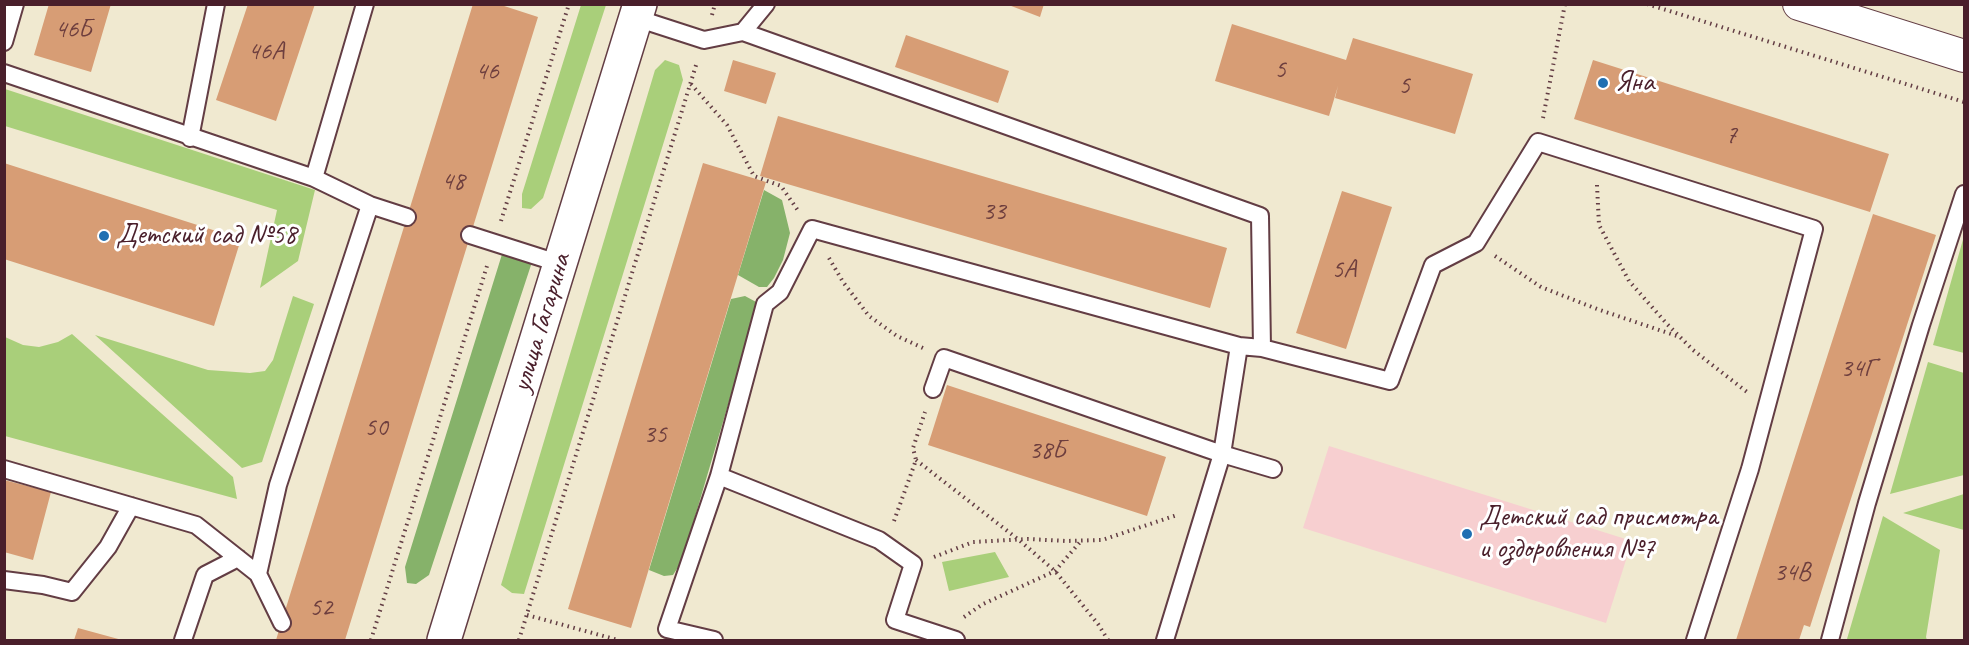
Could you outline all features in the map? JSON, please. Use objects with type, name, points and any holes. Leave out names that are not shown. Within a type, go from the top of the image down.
[{"type":"main road","name":"улица Гагарина","points":[[444,640],[638,11]]},
{"type":"street","points":[[1799,4],[1965,56]]},
{"type":"lane","points":[[4,42],[15,4]]},
{"type":"lane","points":[[190,138],[216,4]]},
{"type":"lane","points":[[314,178],[365,4]]},
{"type":"lane","points":[[743,32],[766,4]]},
{"type":"lane","points":[[638,11],[704,40],[743,32],[1260,216],[1262,348]]},
{"type":"lane","points":[[4,73],[190,138],[314,178],[370,205],[407,217]]},
{"type":"lane","points":[[714,640],[667,629],[719,476],[765,304],[780,292],[812,229],[1239,346],[1262,348],[1390,381],[1433,265],[1476,243],[1538,142],[1814,229],[1750,469],[1695,640]]},
{"type":"lane","points":[[1830,640],[1867,503],[1921,325],[1965,194]]},
{"type":"lane","points":[[258,574],[278,485],[370,205]]},
{"type":"lane","points":[[470,236],[561,264]]},
{"type":"lane","points":[[1165,640],[1222,454],[1239,346]]},
{"type":"lane","points":[[933,389],[944,358],[1222,454],[1273,469]]},
{"type":"lane","points":[[4,469],[196,525],[258,574],[282,623]]},
{"type":"lane","points":[[719,476],[885,544],[913,564],[895,620],[957,640]]},
{"type":"lane","points":[[4,580],[72,591],[108,547],[130,506]]},
{"type":"lane","points":[[183,640],[205,575],[238,558]]},
{"type":"path","points":[[371,640],[568,4]]},
{"type":"path","points":[[519,640],[715,4]]},
{"type":"path","points":[[1538,142],[1565,4]]},
{"type":"path","points":[[1647,4],[1965,102]]},
{"type":"path","points":[[691,83],[727,125],[754,176],[781,186],[812,229],[843,282],[869,316],[897,336],[944,358]]},
{"type":"path","points":[[1596,160],[1599,225],[1629,280],[1693,350],[1734,380],[1766,410]]},
{"type":"path","points":[[1476,243],[1541,287],[1680,337]]},
{"type":"path","points":[[885,544],[916,460],[913,448],[933,389]]},
{"type":"path","points":[[916,460],[1019,540],[1055,572],[1098,624],[1108,640]]},
{"type":"path","points":[[913,564],[973,542],[1102,540],[1206,505]]},
{"type":"path","points":[[939,634],[983,604],[1055,572],[1082,541]]},
{"type":"path","points":[[527,615],[618,640]]},
{"type":"shaded area","name":"Детский сад присмотра и оздоровления №7","points":[[1329,446],[1632,541],[1606,623],[1303,528]]},
{"type":"green space","points":[[581,5],[606,5],[543,198],[531,209],[522,208],[522,194]]},
{"type":"green space","points":[[665,60],[679,65],[683,80],[524,594],[512,593],[501,585],[655,70]]},
{"type":"green space","points":[[5,89],[315,190],[298,261],[260,288],[277,210],[5,126]]},
{"type":"green space","points":[[764,190],[782,200],[790,233],[783,260],[774,278],[767,287],[759,287],[738,275]]},
{"type":"green space","points":[[1964,236],[1964,353],[1933,345]]},
{"type":"green space","points":[[503,251],[532,262],[429,575],[416,584],[407,583],[405,567]]},
{"type":"green space","points":[[293,296],[314,304],[262,462],[242,468],[95,335],[208,370],[250,373],[265,371],[273,360]]},
{"type":"green space","points":[[745,296],[758,303],[682,561],[673,575],[664,576],[649,570],[731,299]]},
{"type":"green space","points":[[72,334],[233,477],[237,499],[5,436],[5,337],[23,345],[39,347],[58,342]]},
{"type":"green space","points":[[1928,362],[1964,373],[1964,475],[1890,494]]},
{"type":"green space","points":[[1964,494],[1964,530],[1903,513]]},
{"type":"green space","points":[[1883,516],[1940,550],[1927,640],[1847,639]]},
{"type":"green space","points":[[995,552],[1009,577],[949,591],[942,562]]},
{"type":"building","points":[[49,4],[111,4],[91,72],[34,55]]},
{"type":"building","points":[[248,4],[315,4],[276,121],[216,100]]},
{"type":"building","points":[[473,4],[498,4],[538,17],[345,640],[276,640]]},
{"type":"building","points":[[1006,4],[1044,4],[1040,17]]},
{"type":"building","points":[[1232,24],[1346,60],[1353,38],[1473,74],[1455,134],[1335,98],[1338,86],[1329,116],[1215,81]]},
{"type":"building","points":[[906,35],[1009,71],[998,103],[895,67]]},
{"type":"building","points":[[733,60],[776,73],[766,104],[724,91]]},
{"type":"building","points":[[1593,60],[1889,154],[1870,212],[1574,119]]},
{"type":"building","points":[[778,116],[1227,248],[1210,308],[760,176]]},
{"type":"building","name":"Детский сад №58","points":[[4,163],[241,239],[214,326],[4,259]]},
{"type":"building","points":[[703,163],[766,182],[631,628],[568,609]]},
{"type":"building","points":[[1342,191],[1392,207],[1346,349],[1296,333]]},
{"type":"building","points":[[1873,214],[1936,235],[1810,627],[1804,625],[1799,640],[1736,640]]},
{"type":"building","points":[[947,385],[1166,457],[1147,516],[928,445]]},
{"type":"building","points":[[4,480],[51,492],[33,560],[4,552]]},
{"type":"building","points":[[78,628],[122,640],[74,640]]},
{"type":"place","name":"Яна","points":[[1603,83]]},
{"type":"place","name":"Детский сад №58","points":[[104,236]]},
{"type":"place","name":"Детский сад присмотра и оздоровления №7","points":[[1467,534]]}]
